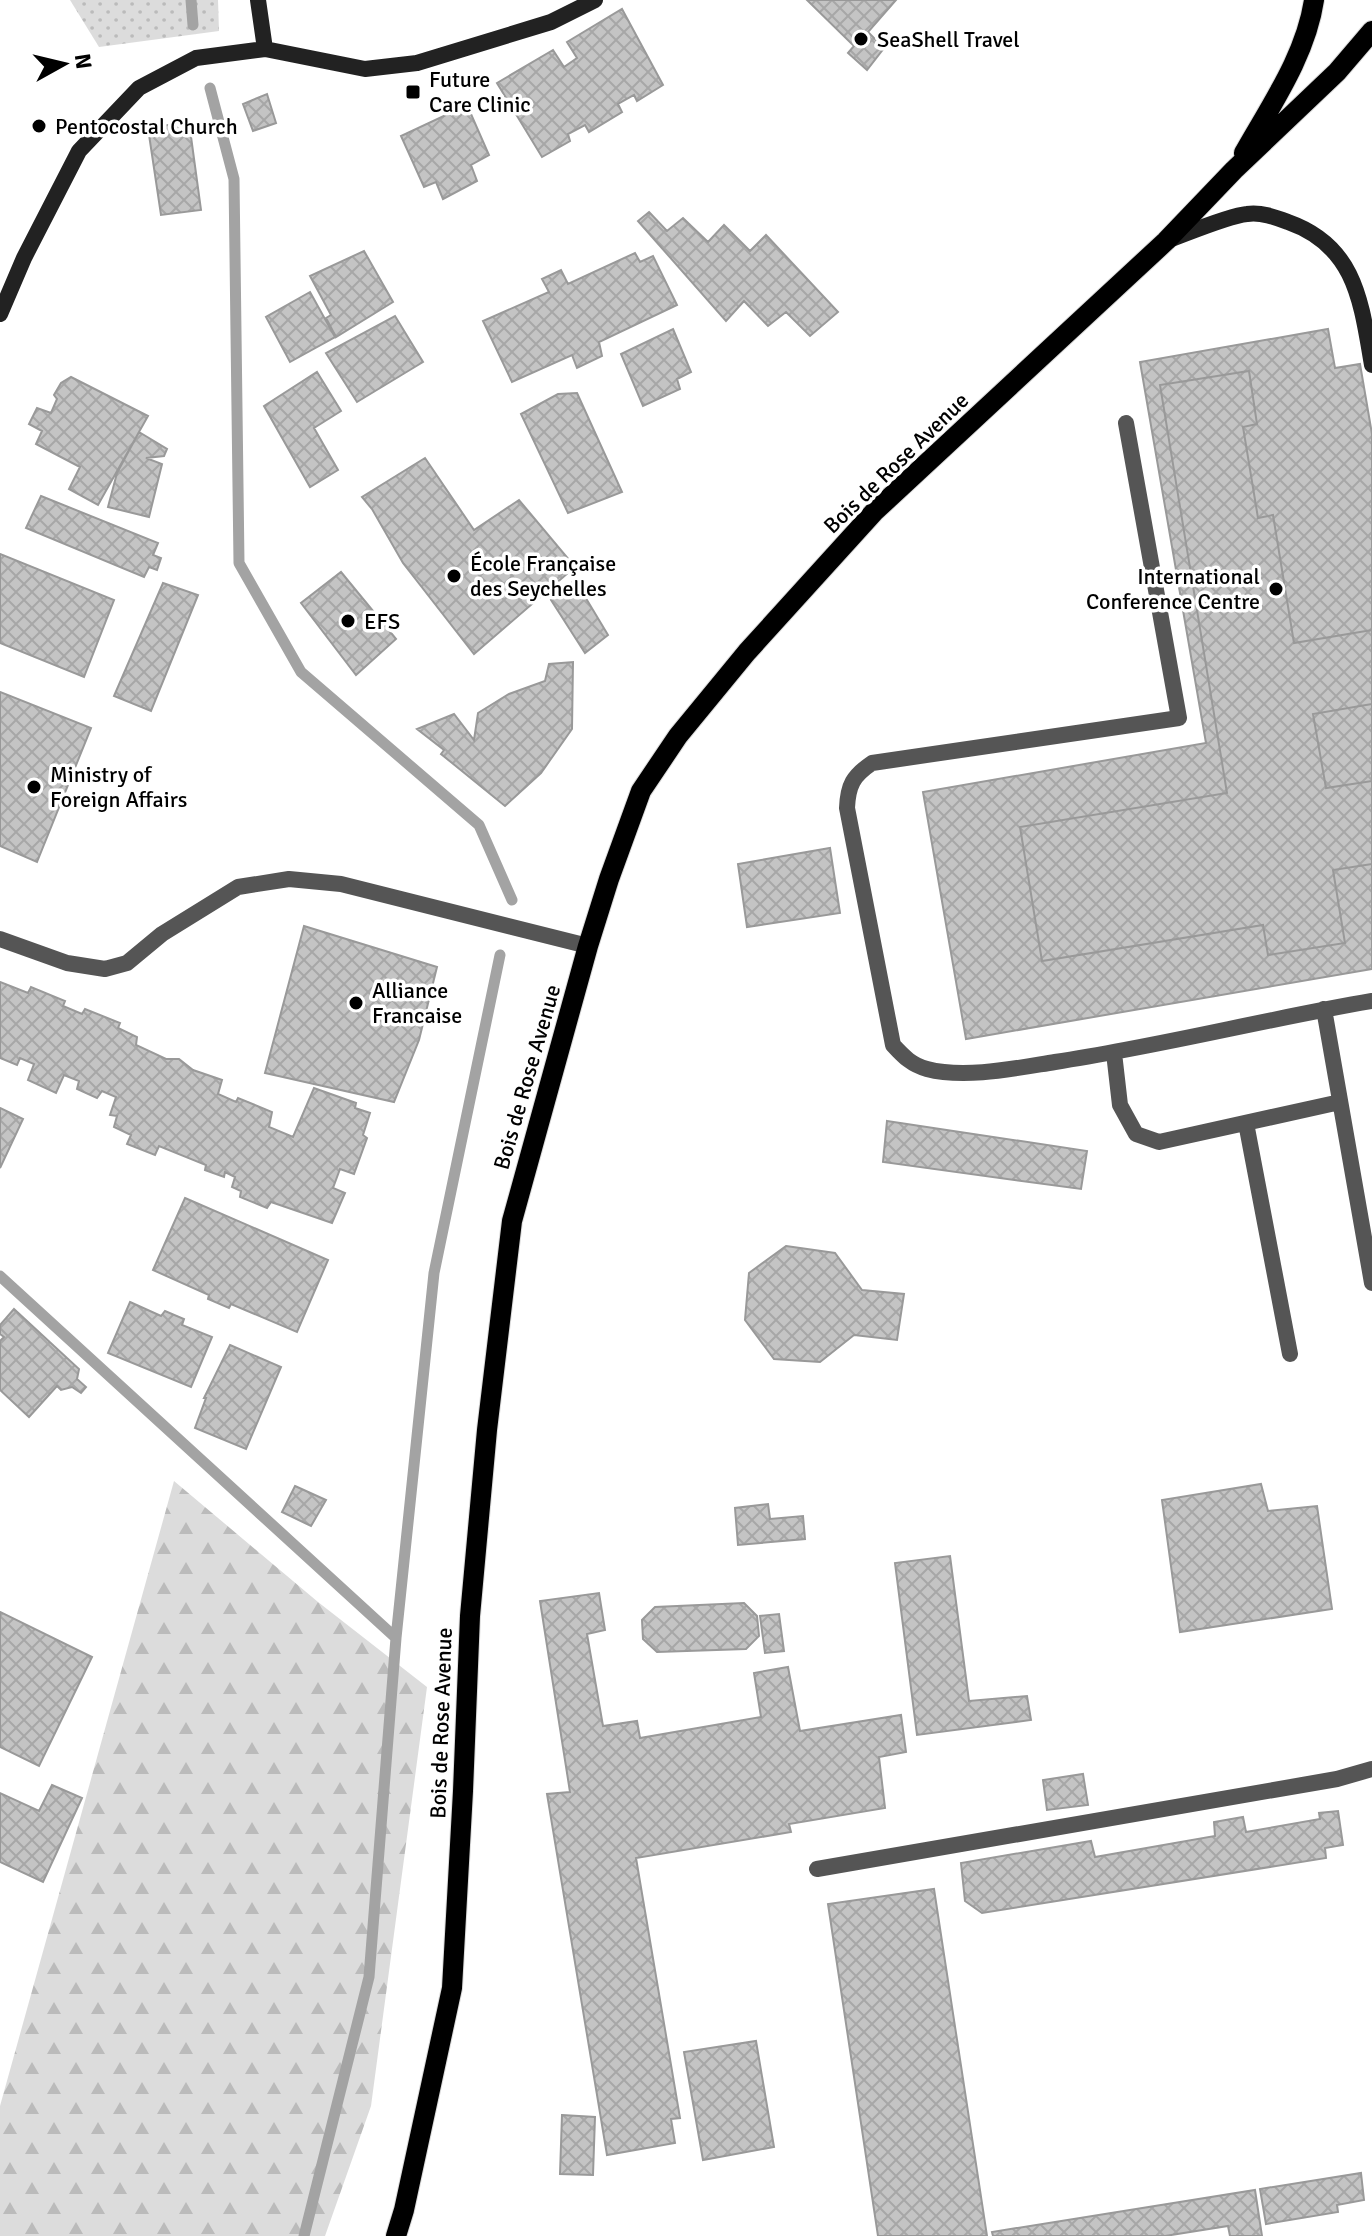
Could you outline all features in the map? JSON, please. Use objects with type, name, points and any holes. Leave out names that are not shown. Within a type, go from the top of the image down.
[{"type":"main road","points":[[258,0],[265,49]]},
{"type":"main road","points":[[0,312],[79,151],[139,88],[196,58],[265,49],[365,69],[417,63],[551,22],[595,0]]},
{"type":"main road","name":"Bois de Rose Avenue","points":[[1234,170],[1291,70],[1312,16],[1314,0]]},
{"type":"main road","name":"Bois de Rose Avenue","points":[[396,2236],[452,1988],[470,1616],[487,1430],[512,1221],[588,946],[641,791],[678,736],[747,652],[874,512],[1166,241],[1234,170],[1337,72],[1372,31]]},
{"type":"main road","points":[[1166,241],[1246,214],[1271,216],[1318,235],[1338,254],[1353,277],[1372,365]]},
{"type":"street","points":[[1126,423],[1179,718],[872,763],[856,774],[848,788],[847,808],[893,1045],[908,1061],[928,1069],[1007,1070],[1114,1053],[1372,1001]]},
{"type":"street","points":[[0,939],[67,963],[105,969],[127,963],[162,934],[238,887],[289,879],[341,884],[588,946]]},
{"type":"street","points":[[1324,1009],[1372,1283]]},
{"type":"street","points":[[1114,1053],[1120,1105],[1136,1134],[1159,1142],[1340,1102]]},
{"type":"street","points":[[1246,1123],[1290,1354]]},
{"type":"street","points":[[817,1869],[1337,1779],[1372,1769]]},
{"type":"green space","points":[[70,0],[218,0],[219,31],[99,47]]},
{"type":"green space","points":[[174,1481],[318,1602],[427,1687],[371,2106],[325,2236],[0,2236],[0,2106]]},
{"type":"building","name":"SeaShell Travel","points":[[807,0],[896,0],[868,32],[884,48],[867,70],[848,53],[854,46]]},
{"type":"building","points":[[622,9],[663,85],[637,101],[634,95],[618,104],[622,112],[589,132],[585,125],[568,134],[570,141],[542,157],[497,83],[553,50],[564,67],[577,58],[567,42]]},
{"type":"building","points":[[267,94],[276,123],[253,131],[243,104]]},
{"type":"building","points":[[467,105],[489,155],[471,165],[477,181],[443,199],[436,182],[424,187],[401,136]]},
{"type":"building","points":[[189,122],[201,210],[161,215],[148,128]]},
{"type":"building","points":[[649,212],[667,231],[683,218],[708,242],[724,225],[750,251],[766,235],[838,312],[810,336],[786,312],[768,326],[744,301],[726,321],[638,221]]},
{"type":"building","points":[[364,251],[393,302],[336,337],[326,318],[331,315],[310,276]]},
{"type":"building","points":[[635,253],[640,262],[653,256],[677,305],[599,342],[602,356],[577,368],[572,355],[512,382],[483,321],[549,292],[542,279],[561,270],[568,284]]},
{"type":"building","points":[[310,292],[335,337],[290,362],[266,317]]},
{"type":"building","points":[[395,316],[423,362],[357,402],[326,353]]},
{"type":"building","points":[[673,329],[691,372],[677,379],[680,389],[643,406],[621,354]]},
{"type":"building","name":"International Conference Centre","points":[[1328,329],[1335,368],[1360,364],[1372,434],[1372,969],[966,1039],[923,792],[1206,743],[1140,362]]},
{"type":"building","points":[[1249,371],[1257,424],[1243,427],[1258,518],[1273,515],[1294,643],[1372,630],[1372,704],[1313,714],[1326,788],[1372,781],[1372,864],[1333,870],[1345,943],[1268,955],[1263,925],[1042,961],[1020,827],[1227,793],[1160,385]]},
{"type":"building","points":[[317,372],[341,411],[314,428],[338,470],[310,487],[264,406]]},
{"type":"building","points":[[71,377],[148,416],[98,505],[69,489],[80,467],[36,444],[42,431],[29,424],[37,408],[51,413],[57,399],[54,395],[61,383]]},
{"type":"building","points":[[577,393],[622,492],[568,513],[521,414],[558,394]]},
{"type":"building","points":[[139,432],[167,449],[164,456],[146,458],[162,464],[149,517],[108,507],[117,473]]},
{"type":"building","points":[[425,458],[474,530],[519,500],[575,567],[474,654],[403,563],[362,497]]},
{"type":"building","points":[[41,496],[158,543],[153,555],[161,558],[157,570],[149,567],[144,577],[26,528]]},
{"type":"building","points":[[0,554],[114,600],[84,677],[0,643]]},
{"type":"building","name":"EFS","points":[[341,572],[396,639],[356,675],[301,603]]},
{"type":"building","points":[[575,580],[608,635],[585,653],[551,600]]},
{"type":"building","points":[[163,583],[198,595],[151,711],[114,696]]},
{"type":"building","points":[[573,662],[572,729],[541,773],[505,806],[441,754],[444,750],[417,729],[454,714],[474,740],[478,713],[509,694],[545,681],[549,664]]},
{"type":"building","name":"Ministry of Foreign Affairs","points":[[0,692],[91,728],[37,862],[0,846]]},
{"type":"building","points":[[830,848],[840,913],[747,927],[738,864]]},
{"type":"building","name":"Alliance Francaise","points":[[304,926],[437,967],[419,1040],[394,1102],[265,1073]]},
{"type":"building","points":[[0,982],[28,993],[31,987],[65,1001],[63,1006],[82,1014],[85,1009],[120,1023],[118,1028],[137,1037],[136,1045],[166,1059],[179,1059],[193,1070],[222,1080],[218,1094],[236,1102],[238,1098],[272,1112],[269,1127],[293,1137],[314,1088],[356,1103],[355,1108],[370,1113],[363,1135],[367,1138],[354,1174],[340,1169],[333,1188],[345,1193],[332,1223],[271,1202],[267,1208],[240,1197],[241,1191],[232,1187],[235,1177],[225,1172],[224,1177],[205,1170],[206,1165],[159,1146],[155,1155],[127,1144],[131,1135],[114,1127],[117,1116],[110,1115],[116,1097],[102,1091],[97,1098],[77,1089],[79,1081],[64,1075],[56,1093],[28,1080],[34,1064],[20,1058],[17,1065],[0,1058]]},
{"type":"building","points":[[0,1108],[23,1119],[0,1168]]},
{"type":"building","points":[[887,1121],[1087,1151],[1081,1189],[883,1162]]},
{"type":"building","points":[[185,1198],[328,1260],[297,1332],[231,1304],[229,1308],[208,1299],[209,1295],[153,1270]]},
{"type":"building","points":[[786,1246],[835,1253],[862,1290],[904,1294],[897,1340],[854,1335],[820,1362],[774,1359],[745,1320],[749,1273]]},
{"type":"building","points":[[130,1302],[161,1316],[165,1311],[184,1319],[182,1325],[212,1337],[191,1387],[108,1353]]},
{"type":"building","points":[[14,1309],[79,1369],[77,1379],[86,1387],[81,1393],[72,1387],[61,1390],[57,1386],[29,1417],[0,1390],[0,1341],[4,1337],[0,1334],[0,1325]]},
{"type":"building","points":[[230,1345],[281,1367],[246,1449],[195,1428],[204,1398]]},
{"type":"building","points":[[1261,1484],[1268,1511],[1317,1506],[1332,1609],[1180,1632],[1162,1500]]},
{"type":"building","points":[[295,1486],[326,1500],[311,1526],[282,1512]]},
{"type":"building","points":[[768,1504],[770,1519],[803,1516],[805,1539],[738,1545],[735,1508]]},
{"type":"building","points":[[950,1556],[969,1701],[1027,1696],[1031,1720],[917,1735],[895,1563]]},
{"type":"building","points":[[599,1593],[605,1630],[587,1634],[603,1726],[637,1721],[640,1738],[761,1717],[754,1673],[788,1667],[800,1731],[901,1715],[906,1752],[879,1757],[885,1808],[789,1824],[791,1832],[636,1858],[680,2118],[671,2119],[675,2143],[607,2155],[547,1794],[570,1792],[540,1601]]},
{"type":"building","points":[[744,1603],[757,1616],[759,1636],[746,1649],[657,1652],[643,1639],[642,1620],[655,1607]]},
{"type":"building","points":[[0,1612],[92,1657],[39,1766],[0,1747]]},
{"type":"building","points":[[779,1614],[784,1651],[765,1653],[760,1616]]},
{"type":"building","points":[[1083,1774],[1088,1805],[1047,1810],[1043,1780]]},
{"type":"building","points":[[52,1785],[82,1798],[43,1882],[0,1862],[0,1793],[39,1811]]},
{"type":"building","points":[[1338,1811],[1343,1845],[1325,1848],[1326,1858],[982,1913],[965,1901],[961,1863],[1091,1841],[1095,1857],[1215,1836],[1214,1822],[1243,1817],[1246,1832],[1320,1819],[1319,1813]]},
{"type":"building","points":[[934,1889],[987,2236],[878,2236],[828,1904]]},
{"type":"building","points":[[756,2041],[774,2147],[703,2160],[684,2052]]},
{"type":"building","points":[[562,2115],[595,2117],[593,2175],[560,2174]]},
{"type":"building","points":[[1361,2173],[1364,2200],[1337,2205],[1338,2212],[1266,2224],[1260,2189]]},
{"type":"building","points":[[1255,2190],[1262,2236],[1230,2236],[1228,2226],[1165,2236],[993,2236],[992,2232]]},
{"type":"waterway","points":[[191,0],[193,25]]},
{"type":"waterway","points":[[210,88],[234,179],[239,563],[301,672],[479,825],[512,900]]},
{"type":"waterway","points":[[304,2236],[369,1977],[396,1638],[434,1273],[500,955]]},
{"type":"waterway","points":[[0,1276],[396,1638]]},
{"type":"place","name":"SeaShell Travel","points":[[861,39]]},
{"type":"place","name":"Future Care Clinic","points":[[413,92]]},
{"type":"place","name":"Pentocostal Church","points":[[39,126]]},
{"type":"place","name":"École Française des Seychelles","points":[[454,576]]},
{"type":"place","name":"International Conference Centre","points":[[1276,589]]},
{"type":"place","name":"EFS","points":[[348,621]]},
{"type":"place","name":"Ministry of Foreign Affairs","points":[[34,787]]},
{"type":"place","name":"Alliance Francaise","points":[[356,1003]]}]
